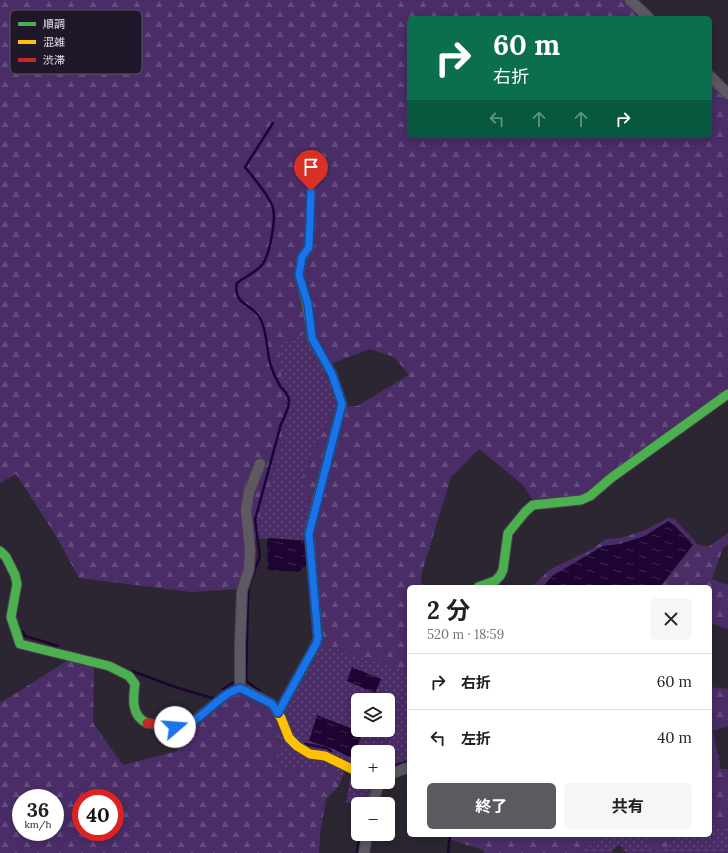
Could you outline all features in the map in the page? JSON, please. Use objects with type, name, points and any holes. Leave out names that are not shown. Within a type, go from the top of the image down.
[{"type":"street","points":[[630,0],[647,16]]},
{"type":"street","points":[[712,78],[728,94]]},
{"type":"street","points":[[278,713],[318,638],[309,534],[342,404],[332,374],[312,338],[308,304],[299,275],[302,257],[309,247],[311,191]]},
{"type":"street","points":[[484,585],[495,581],[500,576],[503,570],[508,533],[526,511],[533,505],[581,500],[590,496],[611,478],[728,394]]},
{"type":"street","points":[[240,688],[242,591],[248,569],[250,550],[246,510],[249,492],[260,464]]},
{"type":"street","points":[[0,551],[6,557],[15,575],[17,584],[11,617],[20,644],[108,666],[130,676],[135,684],[133,704],[134,712],[146,723],[175,727],[184,726],[191,723],[226,695],[240,688]]},
{"type":"street","points":[[240,688],[272,704],[281,718],[289,738],[297,746],[310,754],[325,756],[351,769]]},
{"type":"street","points":[[395,772],[407,768]]},
{"type":"street","points":[[364,853],[366,841]]},
{"type":"green space","points":[[0,0],[626,0],[643,16],[407,16],[407,138],[712,138],[712,82],[728,97],[728,390],[588,494],[534,502],[523,485],[479,449],[451,477],[421,576],[422,585],[407,585],[407,671],[319,644],[310,523],[303,475],[333,406],[357,406],[409,375],[394,357],[370,349],[330,364],[308,333],[279,344],[285,431],[253,540],[254,560],[236,589],[191,592],[79,578],[56,536],[16,474],[0,483]]},
{"type":"green space","points":[[308,333],[339,406],[306,541],[269,538],[253,540],[285,431],[279,344]]},
{"type":"green space","points":[[668,518],[674,519],[697,544],[708,547],[728,533],[728,544],[723,548],[712,579],[728,585],[728,629],[712,624],[712,585],[661,585],[680,560],[690,540],[668,521],[645,536],[620,544],[603,546],[552,576],[545,585],[534,585],[549,570],[592,549],[606,539],[621,538],[643,531]]},
{"type":"green space","points":[[319,644],[407,671],[407,765],[395,770],[395,745],[351,745],[351,767],[299,745],[281,712]]},
{"type":"green space","points":[[70,659],[94,666],[93,723],[123,765],[177,751],[176,730],[236,691],[274,709],[279,722],[278,767],[331,768],[339,786],[326,799],[320,835],[319,853],[0,853],[0,703]]},
{"type":"green space","points":[[712,687],[728,689],[728,726],[713,731],[721,769],[728,769],[728,827],[712,825]]},
{"type":"green space","points":[[279,722],[286,737],[346,768],[339,786],[331,768],[278,768]]},
{"type":"green space","points":[[351,777],[351,789],[375,789],[373,797],[351,797],[351,803],[346,802]]},
{"type":"green space","points":[[712,825],[728,827],[728,853],[626,853],[620,845],[612,850],[612,853],[577,853],[601,837],[648,837],[653,851],[668,846],[674,837],[712,837]]},
{"type":"green space","points":[[448,837],[601,837],[577,853],[484,853],[483,850],[448,839]]},
{"type":"green space","points":[[648,837],[674,837],[668,846],[653,851]]},
{"type":"water","points":[[668,521],[675,526],[693,545],[662,585],[545,585],[552,576],[603,546],[620,544],[645,536]]},
{"type":"water","points":[[269,538],[306,541],[309,565],[303,567],[299,572],[268,570],[267,541]]},
{"type":"water","points":[[352,667],[381,679],[375,693],[347,681]]},
{"type":"water","points":[[317,715],[351,728],[351,737],[361,737],[358,745],[351,745],[351,758],[331,748],[309,741]]},
{"type":"waterway","points":[[260,691],[246,681],[249,586],[260,556],[255,520],[281,424],[289,404],[289,399],[287,394],[280,386],[271,366],[263,324],[257,313],[240,300],[236,290],[237,283],[260,268],[268,253],[272,237],[274,220],[273,208],[265,192],[245,167],[273,123]]},
{"type":"waterway","points":[[23,632],[25,636],[58,646]]},
{"type":"waterway","points":[[132,671],[175,687],[212,698],[213,697]]},
{"type":"waterway","points":[[223,689],[234,682]]},
{"type":"waterway","points":[[305,744],[326,748],[331,751]]},
{"type":"waterway","points":[[395,766],[407,762]]},
{"type":"waterway","points":[[448,853],[450,837]]},
{"type":"waterway","points":[[357,853],[359,841]]},
{"type":"traffic: fast","points":[[311,191],[309,247],[302,257],[299,275],[307,304],[312,339],[332,374],[342,404],[319,493]]},
{"type":"traffic: fast","points":[[484,585],[495,581],[500,576],[503,570],[508,533],[526,511],[533,505],[581,500],[590,496],[611,478],[728,394]]},
{"type":"traffic: fast","points":[[0,551],[6,557],[15,575],[17,584],[11,617],[20,644],[109,666],[129,676],[135,684],[134,706],[136,712],[138,716],[147,723]]},
{"type":"traffic: slow","points":[[278,713],[318,638],[309,533],[319,493]]},
{"type":"traffic: slow","points":[[245,690],[272,704],[281,718],[289,738],[297,746],[310,754],[325,756],[351,769]]},
{"type":"traffic: jam","points":[[147,723],[175,727],[184,726],[191,723],[226,695],[240,688],[245,690]]},
{"type":"route","points":[[175,727],[184,726],[191,723],[226,695],[240,688],[272,704],[278,713],[318,638],[309,534],[342,404],[332,374],[312,338],[308,304],[299,275],[302,257],[309,247],[311,191]]}]
